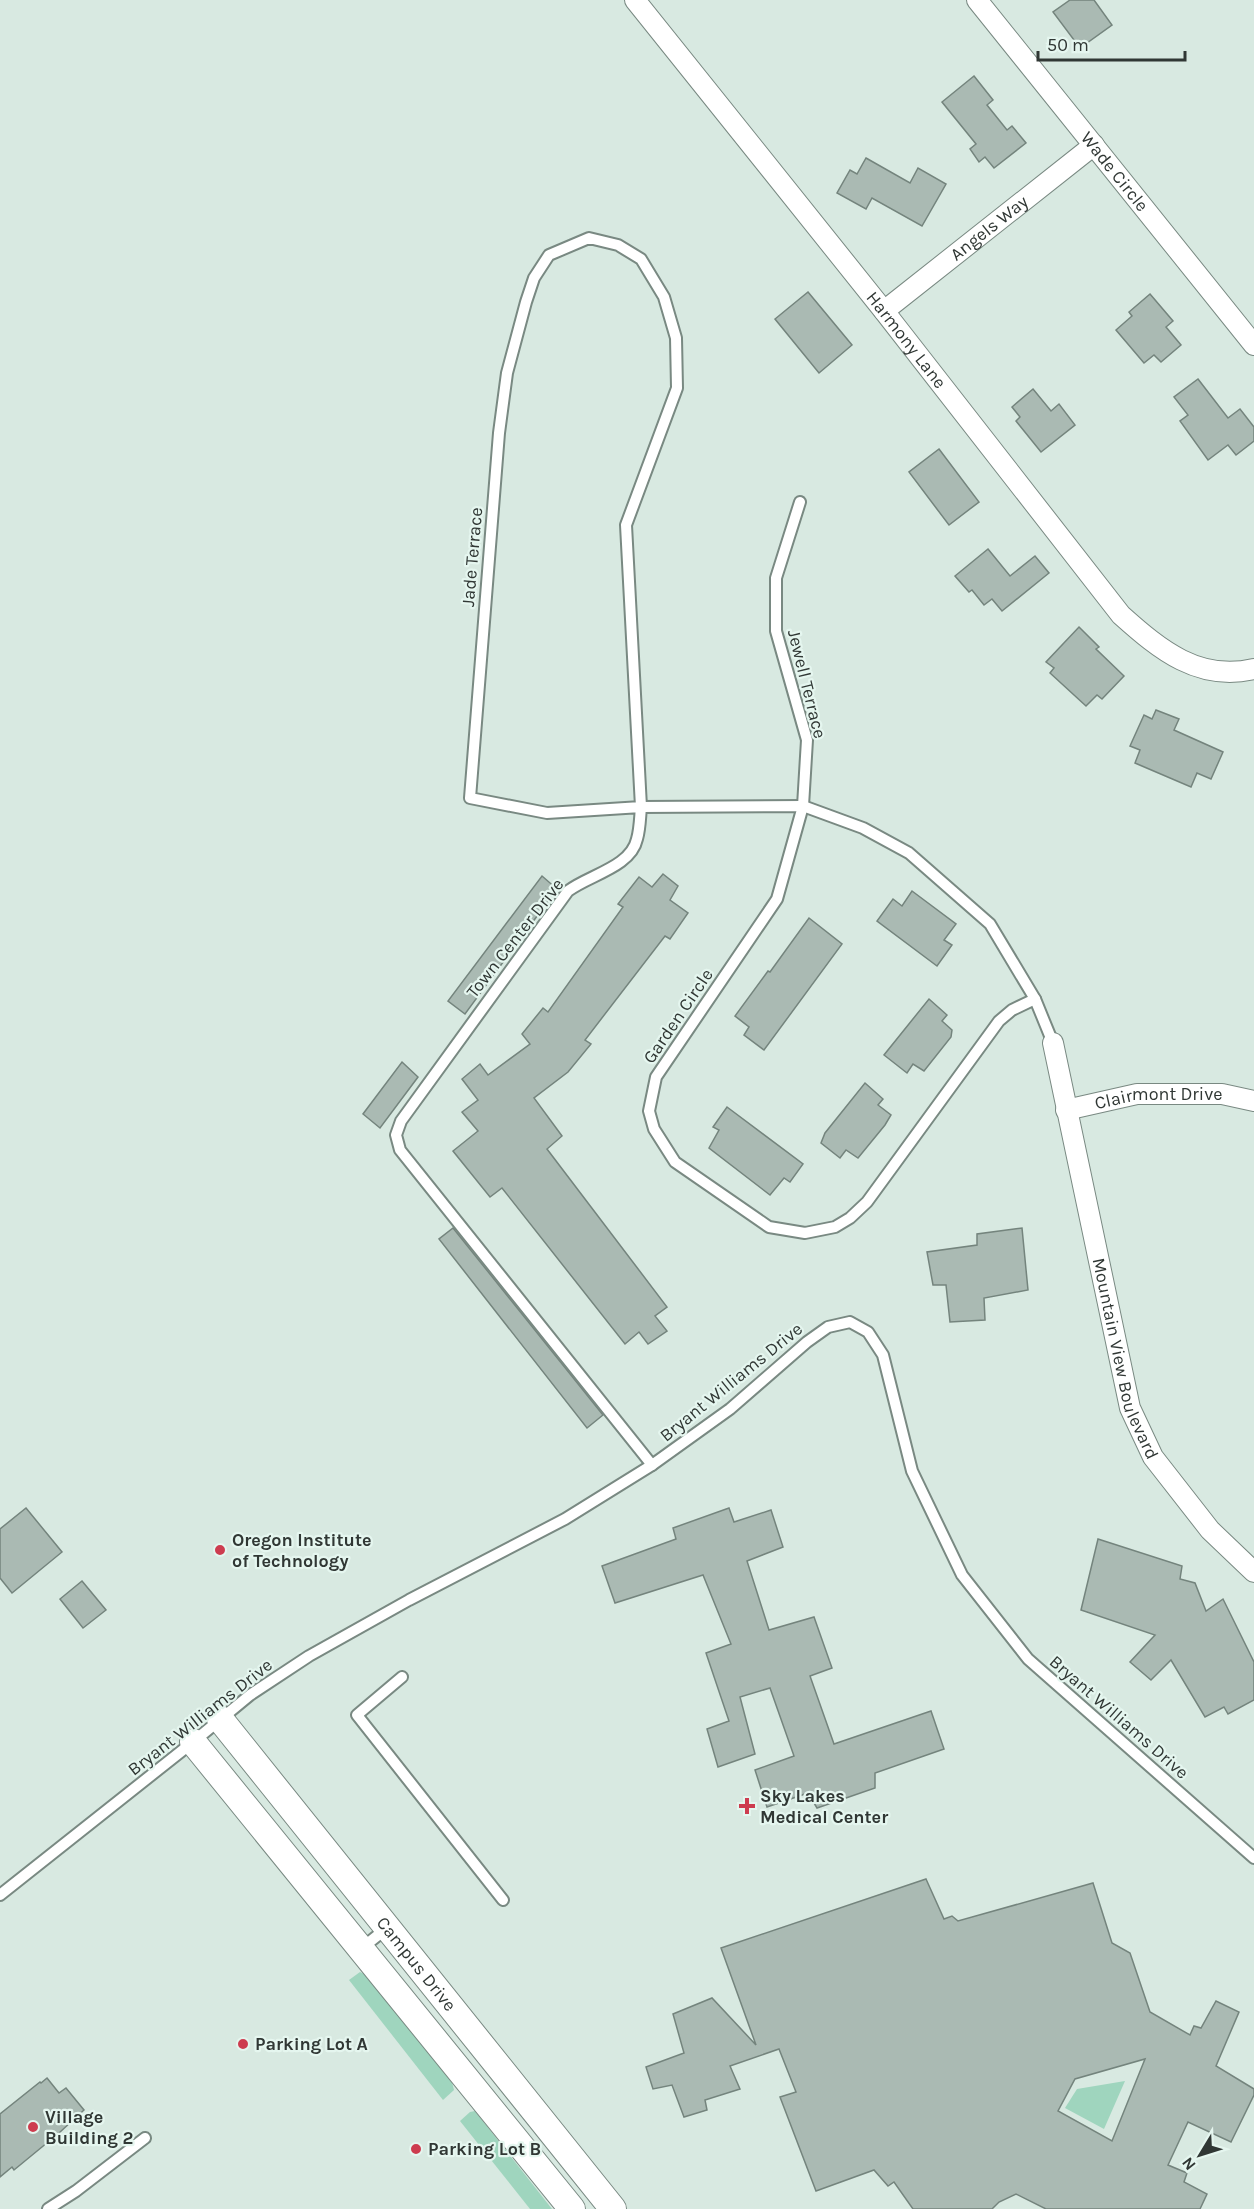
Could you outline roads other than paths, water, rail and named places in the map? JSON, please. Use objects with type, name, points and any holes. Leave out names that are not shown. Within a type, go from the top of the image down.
[{"type":"street","name":"Harmony Lane","points":[[635,0],[884,311],[1121,615],[1154,644],[1191,666],[1237,673],[1254,669]]},
{"type":"street","name":"Wade Circle","points":[[976,0],[1254,345]]},
{"type":"street","name":"Angels Way","points":[[884,311],[1094,145]]},
{"type":"street","name":"Mountain View Boulevard","points":[[1053,1043],[1065,1110],[1130,1408],[1153,1457],[1210,1530],[1254,1572]]},
{"type":"street","name":"Clairmont Drive","points":[[1065,1110],[1137,1094],[1222,1094],[1254,1101]]},
{"type":"street","name":"Campus Drive","points":[[220,1719],[387,1928],[491,2082],[572,2209]]},
{"type":"street","name":"Campus Drive","points":[[193,1742],[362,1948],[612,2209]]},
{"type":"lane","name":"Jade Terrace","points":[[641,259],[618,245],[589,238],[549,255],[534,278],[526,302],[507,374],[499,433],[470,798],[547,813],[641,807]]},
{"type":"lane","name":"Town Center Drive","points":[[641,259],[664,297],[676,338],[677,388],[626,525],[641,807],[637,841],[630,854],[617,865],[581,881],[567,891],[401,1121],[396,1136],[400,1150],[652,1465]]},
{"type":"lane","name":"Jewell Terrace","points":[[800,502],[776,578],[776,631],[807,740],[803,806]]},
{"type":"lane","points":[[641,807],[803,806],[862,828],[909,853],[990,924],[1035,999],[1053,1043]]},
{"type":"lane","name":"Garden Circle","points":[[803,806],[777,899],[656,1077],[649,1111],[654,1129],[675,1162],[769,1227],[805,1233],[835,1227],[850,1218],[867,1202],[999,1021],[1012,1010],[1035,999]]},
{"type":"lane","name":"Bryant Williams Drive","points":[[0,1894],[250,1695],[309,1656],[409,1600],[565,1519],[652,1465],[730,1409],[807,1342],[828,1327],[850,1322],[868,1332],[884,1354],[912,1471],[962,1575],[1028,1659],[1254,1858]]},
{"type":"lane","points":[[402,1677],[357,1714],[503,1900]]},
{"type":"lane","points":[[362,1948],[387,1928]]},
{"type":"lane","points":[[48,2209],[76,2191],[145,2138]]},
{"type":"place","name":"Oregon Institute of Technology","points":[[220,1550]]},
{"type":"place","name":"Sky Lakes Medical Center","points":[[747,1806]]},
{"type":"place","name":"Parking Lot A","points":[[243,2044]]},
{"type":"place","name":"Village Building 2","points":[[33,2127]]},
{"type":"place","name":"Parking Lot B","points":[[416,2149]]}]
